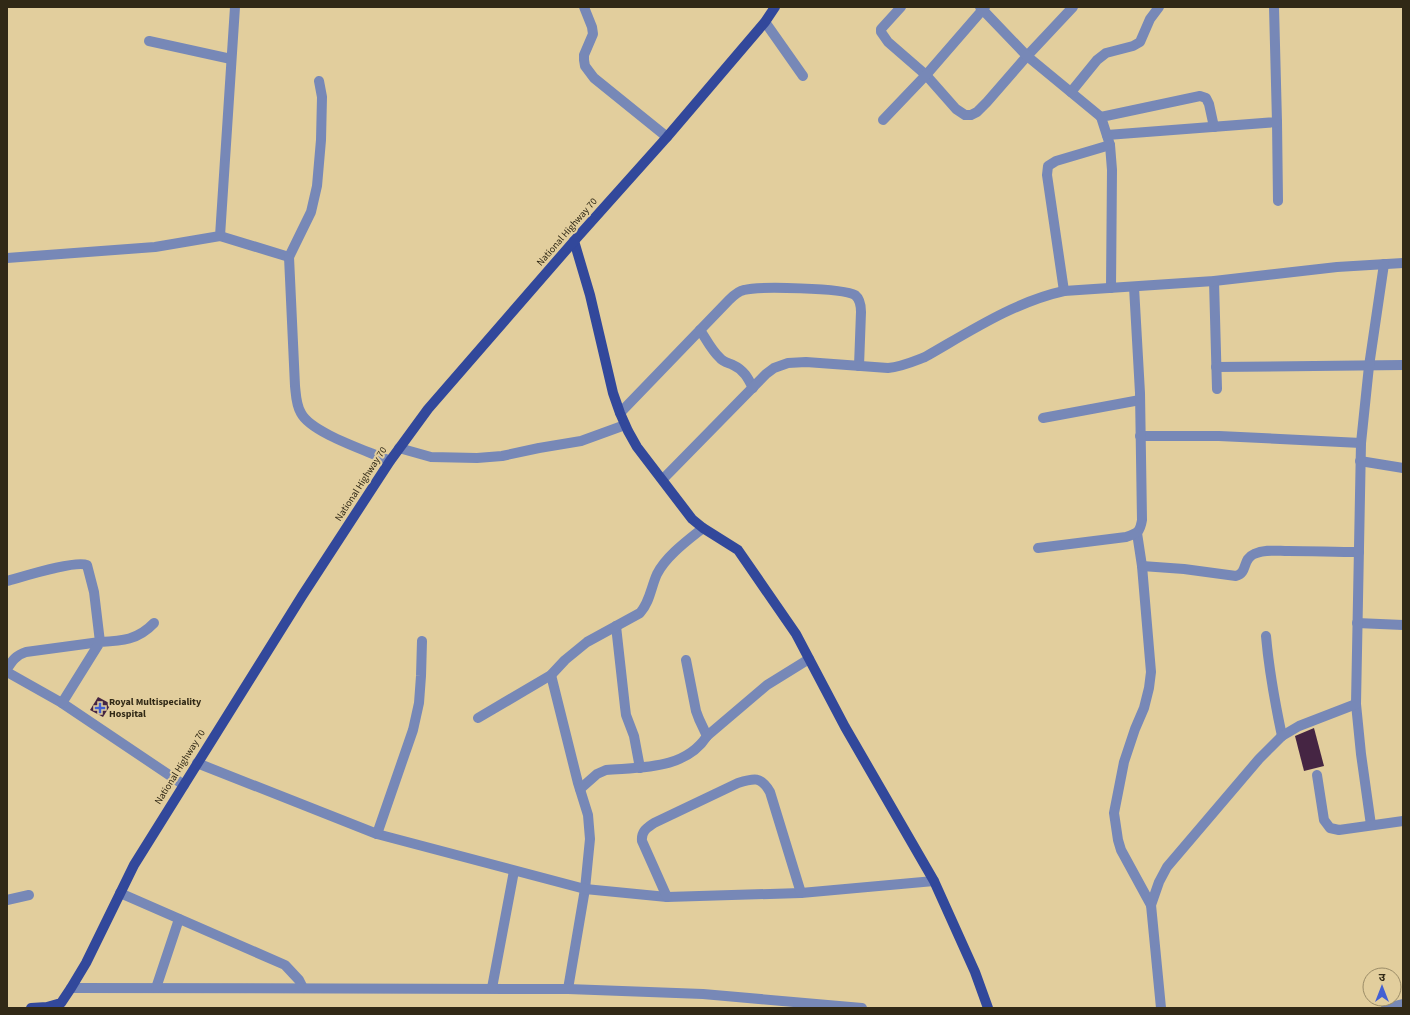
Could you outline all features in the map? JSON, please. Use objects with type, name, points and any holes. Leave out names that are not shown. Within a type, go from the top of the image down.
[{"type":"main road","name":"National Highway 70","points":[[31,1008],[60,1005],[86,963],[134,865],[163,816],[399,448],[428,409],[574,241],[667,137],[765,22],[775,7]]},
{"type":"main road","points":[[574,241],[590,295],[613,392],[625,425],[637,447],[663,479],[689,515],[703,528],[738,550],[796,634],[862,758],[934,881],[975,972],[988,1008]]},
{"type":"street","points":[[220,236],[234,7]]},
{"type":"street","points":[[584,7],[592,27],[593,34],[584,55],[585,66],[594,78],[667,137]]},
{"type":"street","points":[[900,7],[884,25],[881,32],[888,42],[926,76],[956,109],[965,114],[971,115],[977,112],[987,102],[1027,56],[1073,7]]},
{"type":"street","points":[[1071,92],[1097,60],[1106,53],[1133,46],[1140,42],[1150,19],[1158,7]]},
{"type":"street","points":[[1274,7],[1278,201]]},
{"type":"street","points":[[883,120],[926,76],[983,8],[1027,56],[1101,117],[1109,140],[1112,170],[1111,288]]},
{"type":"street","points":[[765,22],[803,76]]},
{"type":"street","points":[[149,41],[231,59]]},
{"type":"street","points":[[319,81],[322,97],[322,140],[317,186],[311,212],[289,257],[297,403],[300,413],[313,426],[328,435],[390,461]]},
{"type":"street","points":[[1101,117],[1200,96],[1206,98],[1209,104],[1214,127]]},
{"type":"street","points":[[1064,291],[1047,169],[1048,166],[1056,161],[1109,140],[1214,127],[1277,122]]},
{"type":"street","points":[[7,258],[155,246],[220,236],[289,257]]},
{"type":"street","points":[[663,479],[774,368],[788,363],[806,362],[888,368],[909,364],[925,357],[1026,302],[1044,295],[1064,291],[1214,281],[1337,267],[1403,263]]},
{"type":"street","points":[[1371,825],[1356,704],[1360,461],[1369,366],[1384,264]]},
{"type":"street","points":[[1214,281],[1217,389]]},
{"type":"street","points":[[1134,287],[1140,400],[1142,520],[1137,533],[1142,566],[1150,668],[1149,688],[1144,708],[1124,762],[1114,813],[1121,850],[1151,905],[1161,1008]]},
{"type":"street","points":[[620,413],[736,293],[743,290],[754,288],[802,289],[850,293],[858,298],[861,304],[859,366]]},
{"type":"street","points":[[700,330],[716,354],[721,359],[743,372],[753,388]]},
{"type":"street","points":[[1216,367],[1403,365]]},
{"type":"street","points":[[1043,418],[1140,400]]},
{"type":"street","points":[[399,448],[431,457],[470,458],[502,456],[581,441],[625,425]]},
{"type":"street","points":[[1140,436],[1219,436],[1361,443]]},
{"type":"street","points":[[1360,461],[1403,468]]},
{"type":"street","points":[[478,718],[551,675],[565,660],[587,642],[640,613],[644,608],[658,573],[663,566],[679,548],[703,528]]},
{"type":"street","points":[[1038,548],[1126,536],[1137,533]]},
{"type":"street","points":[[1142,566],[1184,569],[1236,576],[1240,575],[1243,571],[1247,559],[1250,556],[1260,552],[1359,552]]},
{"type":"street","points":[[7,581],[68,565],[79,563],[87,565],[94,592],[100,642],[62,703]]},
{"type":"street","points":[[154,623],[146,631],[126,640],[100,642],[18,654],[13,659],[7,671],[62,703],[184,785]]},
{"type":"street","points":[[1357,623],[1403,625]]},
{"type":"street","points":[[616,626],[626,715],[634,736],[640,768]]},
{"type":"street","points":[[1266,636],[1272,682],[1282,736]]},
{"type":"street","points":[[376,834],[413,730],[419,696],[422,641]]},
{"type":"street","points":[[580,789],[601,772],[606,770],[640,768],[666,764],[678,760],[697,748],[707,736],[768,685],[809,659]]},
{"type":"street","points":[[686,660],[696,711],[707,736]]},
{"type":"street","points":[[551,675],[588,815],[590,839],[585,890],[568,989]]},
{"type":"street","points":[[1151,905],[1167,867],[1177,854],[1259,760],[1282,736],[1299,726],[1356,704]]},
{"type":"street","points":[[197,763],[376,834],[585,890],[667,897],[801,893],[934,881]]},
{"type":"street","points":[[1317,775],[1324,820],[1330,828],[1339,830],[1403,821]]},
{"type":"street","points":[[667,897],[642,841],[642,835],[645,829],[654,823],[738,783],[750,779],[756,779],[766,785],[770,792],[801,893]]},
{"type":"street","points":[[492,988],[514,871]]},
{"type":"street","points":[[120,893],[286,965],[299,980],[303,988]]},
{"type":"street","points":[[7,900],[29,895]]},
{"type":"street","points":[[156,988],[179,919]]},
{"type":"street","points":[[71,988],[568,989],[704,994],[862,1008]]},
{"type":"street","points":[[1386,1008],[1403,1004]]},
{"type":"building","points":[[98,697],[111,704],[103,717],[90,710]]},
{"type":"building","points":[[1314,728],[1324,766],[1304,771],[1295,736]]},
{"type":"place","name":"Royal Multispeciality Hospital","points":[[100,708]]}]
